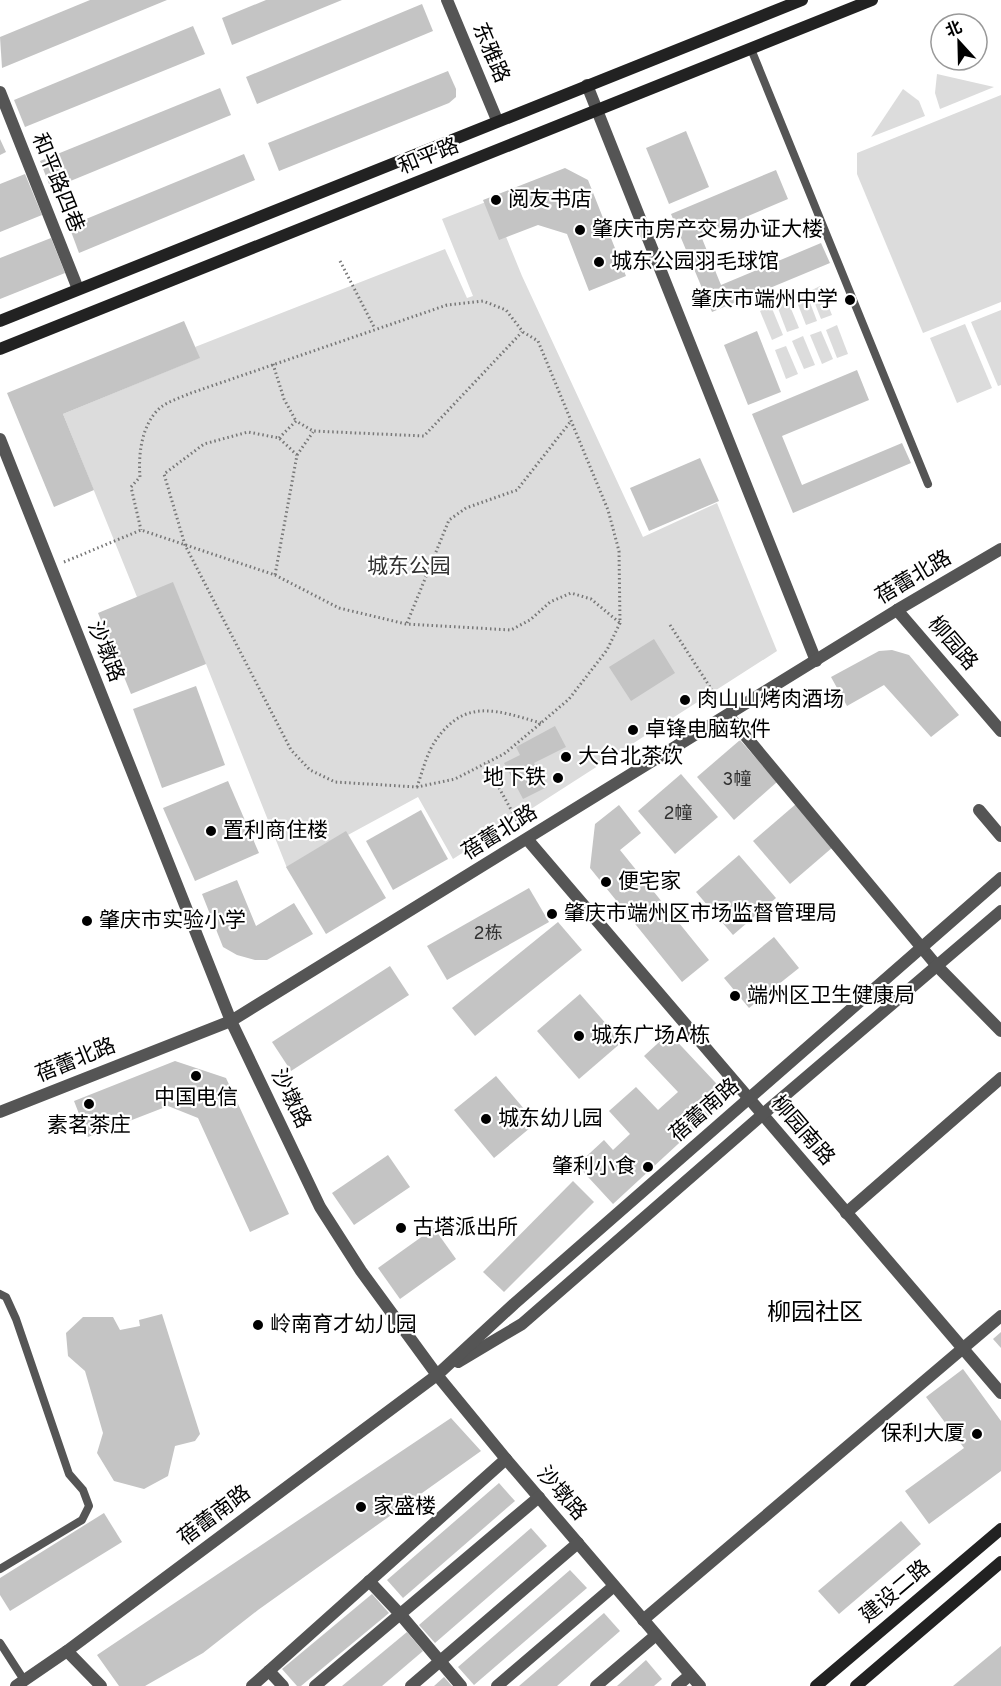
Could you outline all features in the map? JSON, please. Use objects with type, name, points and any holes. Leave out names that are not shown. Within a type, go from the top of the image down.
[{"type":"main road","name":"和平路","points":[[0,321],[497,120],[802,0]]},
{"type":"main road","name":"和平路","points":[[0,349],[872,0]]},
{"type":"main road","name":"建设二路","points":[[816,1686],[1001,1528]]},
{"type":"main road","points":[[856,1686],[1001,1562]]},
{"type":"street","name":"东雅路","points":[[447,0],[497,120]]},
{"type":"street","points":[[587,86],[816,661]]},
{"type":"street","name":"和平路四巷","points":[[0,92],[78,289]]},
{"type":"street","name":"沙墩路","points":[[0,439],[231,1021],[320,1207],[361,1271],[437,1375],[700,1686]]},
{"type":"street","name":"蓓蕾北路","points":[[0,1112],[231,1021],[897,610],[1001,549]]},
{"type":"street","name":"柳园路","points":[[897,610],[1001,731]]},
{"type":"street","points":[[728,715],[937,966],[1001,1031]]},
{"type":"street","points":[[979,810],[1001,836]]},
{"type":"street","name":"柳园南路","points":[[527,838],[1001,1393]]},
{"type":"street","name":"蓓蕾南路","points":[[437,1375],[514,1304],[1001,878]]},
{"type":"street","name":"蓓蕾南路","points":[[20,1683],[67,1651],[437,1375],[522,1324],[1001,911]]},
{"type":"street","points":[[846,1213],[1001,1078]]},
{"type":"street","points":[[644,1620],[1001,1316]]},
{"type":"street","points":[[252,1686],[506,1459]]},
{"type":"street","points":[[315,1686],[538,1497]]},
{"type":"street","points":[[411,1686],[578,1543]]},
{"type":"street","points":[[369,1581],[461,1686]]},
{"type":"street","points":[[497,1686],[614,1586]]},
{"type":"street","points":[[596,1686],[656,1635]]},
{"type":"street","points":[[67,1651],[101,1686]]},
{"type":"street","points":[[269,1671],[283,1686]]},
{"type":"street","points":[[677,1686],[690,1675]]},
{"type":"lane","points":[[751,49],[928,484]]},
{"type":"lane","points":[[0,1294],[6,1297],[16,1318],[69,1474],[83,1490],[88,1506],[81,1520],[0,1569]]},
{"type":"lane","points":[[0,1643],[20,1683]]},
{"type":"path","points":[[340,261],[375,329]]},
{"type":"path","points":[[141,530],[131,487],[140,477],[139,461],[146,428],[161,407],[191,393],[447,305],[483,302],[506,310],[523,332],[538,341],[608,510],[619,551],[620,623],[607,650],[576,691],[541,723],[504,754],[455,779],[417,788],[335,782],[310,770],[291,750],[185,545],[164,474],[204,444],[248,432],[279,438],[297,455]]},
{"type":"path","points":[[273,364],[284,399],[296,421],[313,431],[424,436],[523,332]]},
{"type":"path","points":[[279,438],[296,421]]},
{"type":"path","points":[[406,624],[449,520],[466,508],[517,490],[571,421]]},
{"type":"path","points":[[275,575],[297,455],[313,431]]},
{"type":"path","points":[[51,567],[141,530],[275,575],[339,608],[406,624],[511,630],[530,620],[550,602],[571,593],[591,599],[620,623]]},
{"type":"path","points":[[670,625],[728,715]]},
{"type":"path","points":[[417,788],[435,741],[456,718],[475,710],[502,713],[541,723]]},
{"type":"path","points":[[486,763],[527,838]]},
{"type":"green space","points":[[937,74],[994,87],[940,109],[935,93]]},
{"type":"green space","points":[[903,89],[919,101],[925,116],[871,137]]},
{"type":"green space","points":[[1001,95],[1001,302],[923,333],[857,174],[857,153]]},
{"type":"green space","name":"城东公园","points":[[491,200],[522,276],[643,537],[717,503],[777,651],[453,859],[418,797],[287,868],[206,664],[137,597],[63,414],[199,358],[195,347],[445,249],[467,298],[473,296],[442,219]]},
{"type":"green space","points":[[820,286],[832,315],[821,319],[810,291]]},
{"type":"green space","points":[[806,292],[817,321],[806,325],[795,297]]},
{"type":"green space","points":[[787,299],[799,328],[787,332],[776,303]]},
{"type":"green space","points":[[771,306],[783,335],[772,340],[760,311]]},
{"type":"green space","points":[[1001,310],[1001,385],[998,386],[971,322]]},
{"type":"green space","points":[[965,324],[992,388],[957,403],[930,338]]},
{"type":"green space","points":[[837,325],[848,354],[837,358],[826,330]]},
{"type":"green space","points":[[821,331],[833,359],[822,364],[810,335]]},
{"type":"green space","points":[[803,336],[815,365],[804,369],[792,341]]},
{"type":"green space","points":[[786,346],[798,374],[786,379],[775,350]]},
{"type":"building","points":[[90,0],[167,0],[2,68],[0,37]]},
{"type":"building","points":[[266,0],[342,0],[232,45],[222,18]]},
{"type":"building","points":[[422,4],[433,31],[257,104],[246,77]]},
{"type":"building","points":[[193,26],[205,54],[25,127],[14,100]]},
{"type":"building","points":[[448,71],[456,89],[456,97],[449,103],[279,171],[268,143]]},
{"type":"building","points":[[220,88],[231,115],[51,189],[40,161]]},
{"type":"building","points":[[686,131],[709,187],[669,204],[646,148]]},
{"type":"building","points":[[0,139],[6,152],[0,155]]},
{"type":"building","points":[[244,154],[255,180],[79,253],[69,226]]},
{"type":"building","name":"肇庆市房产交易办证大楼","points":[[565,168],[588,180],[626,276],[589,291],[567,234],[538,225],[499,240],[483,200]]},
{"type":"building","points":[[776,170],[788,199],[701,236],[721,285],[821,243],[830,263],[712,312],[671,214]]},
{"type":"building","points":[[25,174],[42,215],[0,232],[0,184]]},
{"type":"building","points":[[51,238],[65,273],[0,299],[0,258]]},
{"type":"building","points":[[184,321],[200,358],[63,414],[94,490],[54,507],[7,393]]},
{"type":"building","points":[[757,331],[781,392],[748,405],[724,345]]},
{"type":"building","points":[[857,370],[869,400],[782,436],[802,485],[902,443],[911,463],[793,513],[752,414]]},
{"type":"building","points":[[700,458],[719,501],[649,531],[630,488]]},
{"type":"building","points":[[173,582],[206,664],[131,694],[98,613]]},
{"type":"building","points":[[654,639],[675,673],[631,701],[609,667]]},
{"type":"building","points":[[892,650],[909,655],[959,715],[931,737],[884,685],[847,706],[831,677],[879,651]]},
{"type":"building","points":[[196,686],[225,765],[162,788],[133,709]]},
{"type":"building","points":[[555,726],[566,747],[534,763],[547,787],[523,799],[504,763],[520,755],[516,747]]},
{"type":"building","points":[[740,740],[777,782],[734,820],[697,777]]},
{"type":"building","points":[[681,774],[718,817],[675,854],[638,811]]},
{"type":"building","name":"置利商住楼","points":[[228,781],[259,853],[195,881],[163,808]]},
{"type":"building","points":[[796,804],[833,847],[790,884],[753,841]]},
{"type":"building","points":[[619,805],[641,833],[620,850],[709,960],[682,982],[590,868],[595,824]]},
{"type":"building","points":[[421,810],[448,859],[393,890],[366,841]]},
{"type":"building","points":[[346,831],[386,898],[326,934],[286,867]]},
{"type":"building","points":[[739,855],[776,898],[733,935],[696,892]]},
{"type":"building","points":[[237,880],[256,926],[294,903],[313,934],[267,960],[255,960],[237,955],[223,947],[202,894]]},
{"type":"building","points":[[529,888],[549,922],[447,980],[427,946]]},
{"type":"building","points":[[558,922],[582,950],[475,1036],[452,1008]]},
{"type":"building","points":[[774,937],[799,968],[749,1008],[724,978]]},
{"type":"building","points":[[390,966],[409,995],[291,1071],[272,1042]]},
{"type":"building","name":"城东广场A栋","points":[[580,994],[622,1042],[579,1079],[537,1031]]},
{"type":"building","points":[[669,1033],[729,1097],[613,1204],[577,1165],[604,1140],[613,1150],[630,1134],[609,1111],[636,1087],[658,1110],[678,1092],[644,1056]]},
{"type":"building","points":[[175,1061],[226,1078],[289,1214],[250,1232],[198,1118],[168,1106],[88,1137],[74,1101]]},
{"type":"building","points":[[496,1076],[536,1123],[494,1158],[454,1110]]},
{"type":"building","points":[[388,1155],[410,1187],[354,1225],[332,1193]]},
{"type":"building","points":[[573,1181],[594,1202],[504,1292],[483,1272]]},
{"type":"building","points":[[434,1228],[456,1259],[400,1299],[378,1268]]},
{"type":"building","points":[[162,1314],[200,1434],[195,1441],[175,1446],[168,1476],[144,1489],[114,1481],[97,1453],[103,1433],[85,1371],[68,1356],[66,1333],[83,1317],[113,1317],[120,1330],[140,1326],[139,1320]]},
{"type":"building","points":[[1001,1332],[1001,1348],[993,1339]]},
{"type":"building","name":"保利大厦","points":[[963,1369],[1001,1421],[1001,1471],[929,1524],[905,1491],[964,1448],[926,1397]]},
{"type":"building","name":"家盛楼","points":[[451,1418],[481,1451],[258,1610],[203,1653],[145,1686],[119,1686],[97,1655]]},
{"type":"building","points":[[499,1483],[515,1501],[403,1598],[387,1580]]},
{"type":"building","points":[[104,1513],[122,1542],[10,1611],[0,1595],[0,1578]]},
{"type":"building","points":[[901,1521],[921,1544],[839,1614],[818,1591]]},
{"type":"building","points":[[531,1528],[547,1546],[435,1643],[419,1625]]},
{"type":"building","points":[[570,1570],[587,1588],[474,1685],[458,1667]]},
{"type":"building","points":[[372,1594],[389,1613],[301,1686],[297,1686],[282,1669]]},
{"type":"building","points":[[604,1613],[620,1631],[557,1686],[519,1686]]},
{"type":"building","points":[[407,1632],[423,1651],[382,1686],[342,1686]]},
{"type":"building","points":[[1001,1646],[1001,1686],[953,1686]]},
{"type":"building","points":[[646,1660],[662,1679],[654,1686],[617,1686]]},
{"type":"building","points":[[444,1677],[452,1686],[434,1686]]},
{"type":"place","name":"阅友书店","points":[[496,200]]},
{"type":"place","name":"肇庆市房产交易办证大楼","points":[[580,230]]},
{"type":"place","name":"城东公园羽毛球馆","points":[[599,262]]},
{"type":"place","name":"肇庆市端州中学","points":[[850,300]]},
{"type":"place","name":"肉山山烤肉酒场","points":[[685,700]]},
{"type":"place","name":"卓锋电脑软件","points":[[633,730]]},
{"type":"place","name":"大台北茶饮","points":[[566,757]]},
{"type":"place","name":"地下铁","points":[[558,778]]},
{"type":"place","name":"置利商住楼","points":[[211,831]]},
{"type":"place","name":"便宅家","points":[[606,882]]},
{"type":"place","name":"肇庆市端州区市场监督管理局","points":[[552,914]]},
{"type":"place","name":"肇庆市实验小学","points":[[87,921]]},
{"type":"place","name":"端州区卫生健康局","points":[[735,996]]},
{"type":"place","name":"城东广场A栋","points":[[579,1036]]},
{"type":"place","name":"中国电信","points":[[196,1076]]},
{"type":"place","name":"素茗茶庄","points":[[89,1104]]},
{"type":"place","name":"城东幼儿园","points":[[486,1119]]},
{"type":"place","name":"肇利小食","points":[[648,1167]]},
{"type":"place","name":"古塔派出所","points":[[401,1228]]},
{"type":"place","name":"岭南育才幼儿园","points":[[258,1325]]},
{"type":"place","name":"保利大厦","points":[[977,1434]]},
{"type":"place","name":"家盛楼","points":[[361,1507]]},
{"type":"district","name":"柳园社区","points":[[815,1314]]}]
